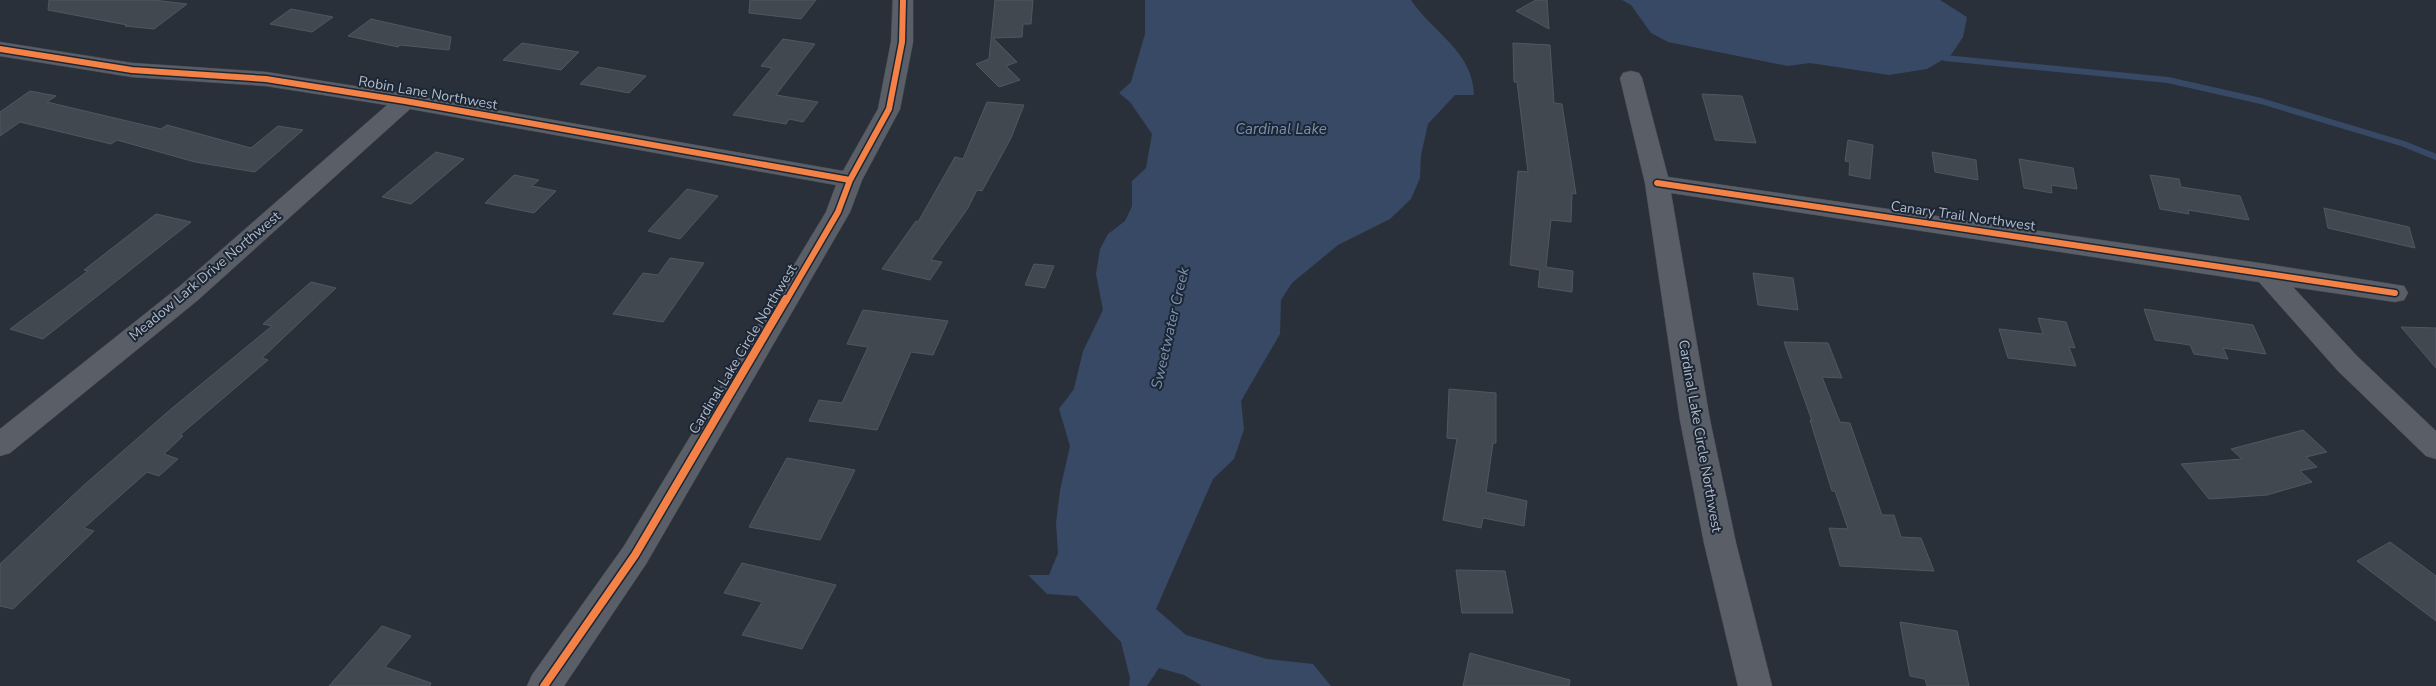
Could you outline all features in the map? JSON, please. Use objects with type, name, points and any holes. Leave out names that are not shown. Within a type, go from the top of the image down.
[{"type":"street","name":"Cardinal Lake Circle Northwest","points":[[544,686],[635,555],[838,212],[850,180],[889,109],[902,42],[903,0]]},
{"type":"street","name":"Robin Lane Northwest","points":[[6,55],[132,70],[266,79],[405,101],[850,180]]},
{"type":"street","name":"Cardinal Lake Circle Northwest","points":[[1631,78],[1657,183],[1695,420],[1720,543],[1755,686]]},
{"type":"street","name":"Meadow Lark Drive Northwest","points":[[0,446],[189,293],[405,101]]},
{"type":"street","name":"Canary Trail Northwest","points":[[1657,183],[2266,273],[2395,294]]},
{"type":"street","points":[[2266,273],[2332,350],[2401,418],[2436,448]]},
{"type":"water","name":"Cardinal Lake","points":[[1145,0],[1411,0],[1459,54],[1467,66],[1472,80],[1474,95],[1455,95],[1428,124],[1421,155],[1420,178],[1411,199],[1390,219],[1338,245],[1292,283],[1281,300],[1280,334],[1241,401],[1244,429],[1234,459],[1213,479],[1156,609],[1186,635],[1267,659],[1313,664],[1331,686],[1202,686],[1184,675],[1159,668],[1147,686],[1129,686],[1130,678],[1121,642],[1077,596],[1047,594],[1028,575],[1049,575],[1058,553],[1056,523],[1060,490],[1070,446],[1059,409],[1074,389],[1083,351],[1103,310],[1096,274],[1100,249],[1108,234],[1125,221],[1132,206],[1132,181],[1146,168],[1152,134],[1130,102],[1119,93],[1131,82],[1145,34]]},
{"type":"water","points":[[1622,0],[1940,0],[1967,17],[1963,37],[1951,55],[1927,69],[1889,75],[1810,63],[1788,66],[1668,42],[1651,33],[1631,5]]},
{"type":"building","points":[[49,0],[153,0],[187,4],[154,29],[125,26],[127,25],[48,10]]},
{"type":"building","points":[[750,0],[816,0],[801,19],[749,13]]},
{"type":"building","points":[[995,0],[1033,0],[1031,24],[1023,24],[1022,37],[993,38],[1017,62],[1006,66],[1020,80],[999,87],[976,64],[989,59]]},
{"type":"building","points":[[1536,0],[1547,0],[1549,29],[1516,11]]},
{"type":"building","points":[[291,9],[333,17],[312,32],[270,24]]},
{"type":"building","points":[[371,19],[451,37],[449,50],[400,45],[398,47],[348,36]]},
{"type":"building","points":[[783,39],[815,44],[776,95],[818,102],[803,122],[789,119],[786,124],[733,115],[772,68],[761,66]]},
{"type":"building","points":[[522,43],[579,52],[561,70],[503,60]]},
{"type":"building","points":[[1513,43],[1550,45],[1554,103],[1562,104],[1576,194],[1572,193],[1571,222],[1551,220],[1546,267],[1573,271],[1572,292],[1538,287],[1540,270],[1510,265],[1518,171],[1528,172],[1517,82],[1514,82]]},
{"type":"building","points":[[598,67],[646,76],[629,93],[580,84]]},
{"type":"building","points":[[30,91],[56,96],[47,102],[161,129],[167,125],[251,148],[278,126],[303,130],[255,172],[195,162],[117,140],[111,144],[20,122],[0,136],[0,112]]},
{"type":"building","points":[[1702,94],[1742,96],[1756,143],[1715,140]]},
{"type":"building","points":[[987,102],[1024,105],[1011,138],[982,191],[977,190],[968,208],[931,260],[942,262],[930,280],[882,269],[916,221],[918,222],[955,157],[963,159]]},
{"type":"building","points":[[1848,140],[1873,145],[1870,179],[1849,175],[1850,162],[1845,161]]},
{"type":"building","points":[[436,152],[464,159],[411,204],[382,197]]},
{"type":"building","points":[[1932,152],[1976,160],[1978,180],[1935,172]]},
{"type":"building","points":[[2019,159],[2073,168],[2077,189],[2051,185],[2052,193],[2024,188]]},
{"type":"building","points":[[514,175],[539,180],[532,186],[556,191],[534,213],[485,203]]},
{"type":"building","points":[[2150,175],[2179,179],[2181,187],[2240,196],[2249,220],[2188,210],[2189,214],[2160,209]]},
{"type":"building","points":[[687,189],[718,196],[680,239],[648,231]]},
{"type":"building","points":[[2324,208],[2409,227],[2415,248],[2328,228]]},
{"type":"building","points":[[156,214],[191,222],[43,339],[10,329],[88,271],[84,270]]},
{"type":"building","points":[[670,258],[704,263],[663,322],[613,314],[643,273],[658,275]]},
{"type":"building","points":[[1034,264],[1054,266],[1045,288],[1025,285]]},
{"type":"building","points":[[1753,273],[1793,278],[1798,310],[1758,305]]},
{"type":"building","points":[[311,282],[336,288],[262,358],[268,360],[180,435],[183,436],[164,454],[178,459],[159,476],[147,472],[84,528],[94,531],[13,609],[0,606],[0,564],[83,486],[171,409],[272,326],[263,324]]},
{"type":"building","points":[[2144,309],[2253,325],[2266,354],[2223,348],[2228,359],[2194,354],[2190,345],[2155,340]]},
{"type":"building","points":[[863,310],[948,321],[933,355],[911,352],[877,430],[809,421],[819,400],[842,403],[868,347],[847,344]]},
{"type":"building","points":[[2038,318],[2066,322],[2075,348],[2069,347],[2076,366],[2008,358],[1999,329],[2043,334]]},
{"type":"building","points":[[2401,327],[2436,328],[2436,368]]},
{"type":"building","points":[[1784,342],[1828,343],[1842,378],[1822,377],[1840,422],[1850,423],[1882,515],[1894,515],[1901,537],[1921,538],[1934,571],[1840,566],[1829,528],[1848,529],[1835,491],[1832,491],[1810,420],[1812,421]]},
{"type":"building","points":[[1449,389],[1496,393],[1496,443],[1493,443],[1486,492],[1527,501],[1524,526],[1483,518],[1481,528],[1443,520],[1457,439],[1447,438]]},
{"type":"building","points":[[2303,430],[2327,452],[2306,457],[2317,467],[2300,471],[2312,482],[2267,495],[2209,499],[2181,464],[2242,459],[2231,449]]},
{"type":"building","points":[[787,458],[855,470],[820,540],[749,527]]},
{"type":"building","points":[[2390,542],[2436,576],[2436,621],[2357,561]]},
{"type":"building","points":[[742,563],[836,585],[802,649],[742,635],[762,602],[724,593]]},
{"type":"building","points":[[1456,570],[1505,571],[1513,613],[1462,613]]},
{"type":"building","points":[[1900,622],[1957,631],[1969,686],[1927,686],[1925,679],[1910,676]]},
{"type":"building","points":[[382,626],[411,636],[385,667],[431,683],[430,686],[329,686]]},
{"type":"building","points":[[1470,653],[1570,680],[1569,686],[1463,686]]},
{"type":"waterway","points":[[1945,58],[2168,80],[2261,101],[2404,144],[2436,157]]},
{"type":"cycle path","points":[[544,686],[635,555],[838,212],[850,180],[889,109],[902,42],[903,0]]},
{"type":"cycle path","points":[[0,49],[132,70],[266,79],[405,101],[850,180]]},
{"type":"cycle path","points":[[1657,183],[2395,293]]},
{"type":"water label","name":"Sweetwater Creek","points":[[1170,328]]}]
